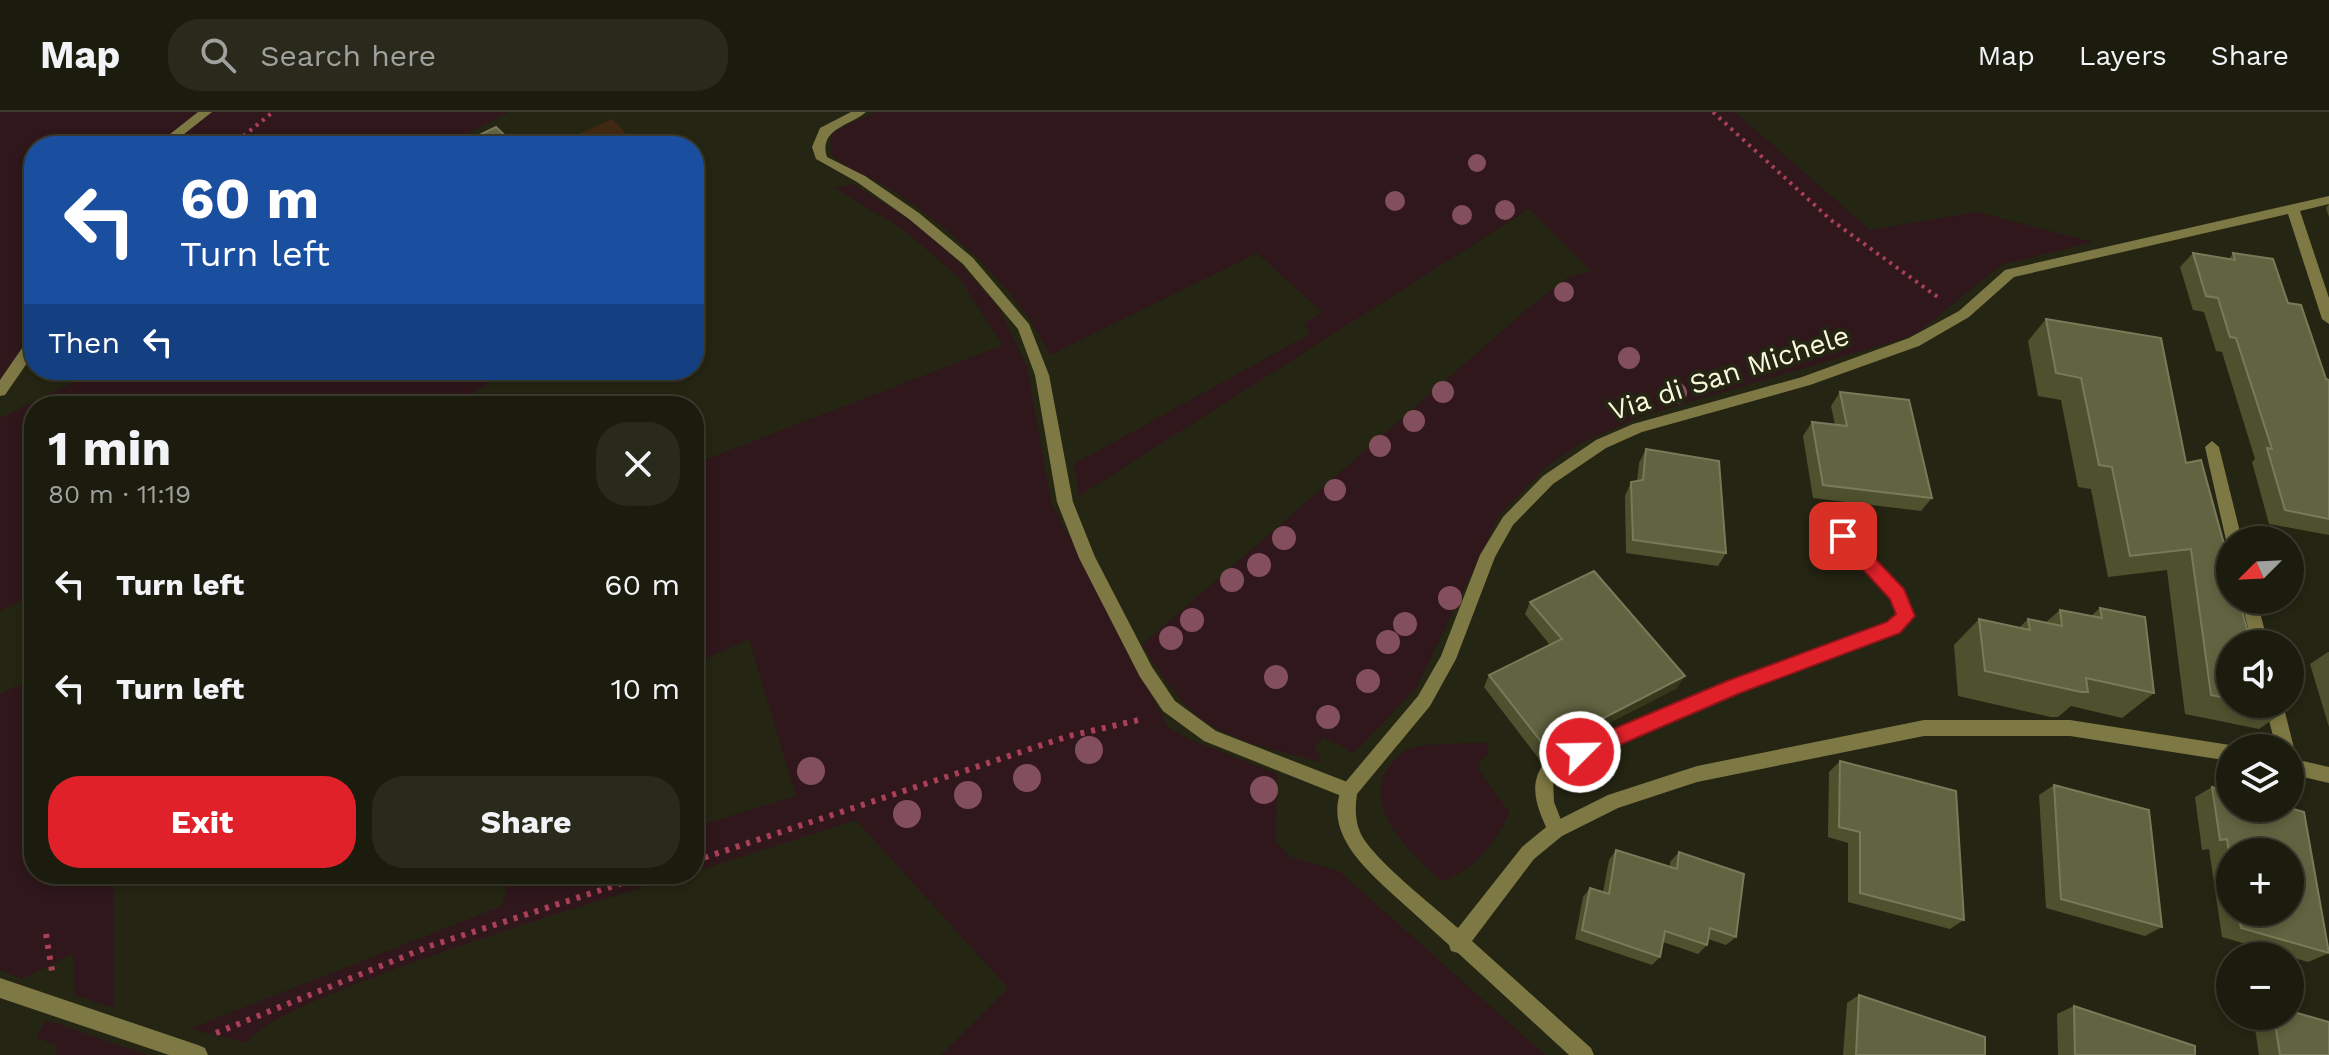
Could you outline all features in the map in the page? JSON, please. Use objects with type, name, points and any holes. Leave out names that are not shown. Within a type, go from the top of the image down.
[{"type":"street","points":[[174,136],[206,112]]},
{"type":"street","points":[[860,112],[824,131],[818,147],[822,159],[861,179],[914,216],[968,261],[1024,327],[1042,375],[1065,502],[1087,558],[1146,672],[1175,712],[1210,736],[1349,791],[1345,808],[1355,843],[1458,944],[1584,1055]]},
{"type":"street","name":"Via di San Michele","points":[[1349,791],[1424,701],[1466,619],[1488,555],[1508,521],[1548,480],[1601,444],[1638,428],[1805,381],[1914,342],[1964,314],[2010,273],[2329,200]]},
{"type":"street","points":[[2293,209],[2329,319]]},
{"type":"street","points":[[0,391],[24,356]]},
{"type":"street","points":[[2212,447],[2231,526]]},
{"type":"street","points":[[1556,830],[1545,802],[1544,775],[1555,763],[1734,687],[1893,627],[1906,616],[1897,595],[1825,517]]},
{"type":"street","points":[[1458,944],[1528,853],[1556,830],[1614,801],[1697,774],[1924,728],[2070,728],[2216,751]]},
{"type":"street","points":[[2304,769],[2329,775]]},
{"type":"street","points":[[0,988],[190,1052]]},
{"type":"path","points":[[243,136],[273,112]]},
{"type":"path","points":[[1713,112],[1831,220],[1964,314]]},
{"type":"path","points":[[704,858],[1069,736],[1175,712]]},
{"type":"path","points":[[190,1052],[301,993],[476,928],[618,884]]},
{"type":"shaded area","points":[[0,112],[509,112],[462,136],[24,136],[24,345],[0,384]]},
{"type":"shaded area","points":[[877,112],[1735,112],[1870,230],[1977,212],[2093,242],[2001,265],[1918,332],[1899,340],[1642,416],[1581,443],[1547,466],[1499,515],[1417,687],[1354,753],[1324,737],[1315,746],[1322,763],[1253,744],[1204,721],[1177,695],[1142,645],[1525,311],[1570,276],[1591,271],[1529,209],[1079,496],[1074,464],[1310,334],[1304,324],[1322,312],[1257,253],[1050,355],[1021,307],[962,244],[895,192],[832,155],[830,133]]},
{"type":"shaded area","points":[[612,119],[628,136],[574,136]]},
{"type":"shaded area","points":[[853,184],[926,230],[1000,310],[1027,367],[1051,502],[1168,727],[1191,740],[1277,774],[1276,842],[1290,857],[1339,871],[1545,1055],[941,1055],[1008,988],[856,820],[704,869],[704,824],[796,796],[749,639],[704,659],[704,460],[1003,345],[958,276],[901,228],[834,188]]},
{"type":"shaded area","points":[[78,380],[486,380],[487,384],[468,396],[45,396]]},
{"type":"shaded area","points":[[24,406],[24,599],[0,611],[0,418]]},
{"type":"shaded area","points":[[24,683],[24,884],[113,884],[113,1008],[75,995],[73,954],[22,979],[0,970],[0,694]]},
{"type":"shaded area","points":[[1486,743],[1490,753],[1480,761],[1478,769],[1510,813],[1490,845],[1474,863],[1441,881],[1394,830],[1381,799],[1381,784],[1393,762],[1411,748]]},
{"type":"shaded area","points":[[508,884],[654,884],[524,924],[377,976],[314,1001],[268,1024],[247,1043],[189,1029],[502,906]]},
{"type":"shaded area","points":[[46,1020],[148,1055],[56,1055],[56,1045],[36,1038]]},
{"type":"building","points":[[496,127],[505,136],[477,136]]},
{"type":"building","points":[[2193,253],[2235,260],[2233,253],[2273,259],[2288,303],[2301,305],[2326,379],[2329,380],[2329,519],[2285,510],[2267,448],[2272,449],[2236,338],[2230,337],[2218,298],[2206,296]]},
{"type":"building","points":[[2046,319],[2161,338],[2186,463],[2201,460],[2219,526],[2216,526],[2216,614],[2243,614],[2247,629],[2251,630],[2216,630],[2216,696],[2211,695],[2191,549],[2130,556],[2112,467],[2099,465],[2081,378],[2056,373]]},
{"type":"building","points":[[1840,392],[1909,400],[1932,498],[1823,485],[1812,422],[1847,426]]},
{"type":"building","points":[[1646,449],[1719,461],[1726,553],[1633,540],[1631,482],[1643,480]]},
{"type":"building","points":[[1594,571],[1685,676],[1546,748],[1489,675],[1562,639],[1530,602]]},
{"type":"building","points":[[2100,608],[2145,617],[2154,693],[2086,678],[2088,692],[2081,692],[1985,671],[1979,619],[2030,630],[2028,619],[2062,626],[2060,610],[2102,618]]},
{"type":"building","points":[[1840,761],[1956,791],[1964,920],[1860,893],[1860,832],[1839,827]]},
{"type":"building","points":[[2054,785],[2149,810],[2162,927],[2061,899]]},
{"type":"building","points":[[2212,787],[2216,788],[2216,814]]},
{"type":"building","points":[[2304,812],[2329,953],[2304,946],[2304,942],[2290,942],[2241,928],[2304,926],[2304,838],[2220,838],[2217,822],[2304,822]]},
{"type":"building","points":[[1616,850],[1677,869],[1679,852],[1744,874],[1736,937],[1710,928],[1707,945],[1665,931],[1660,957],[1582,930],[1590,888],[1609,894]]},
{"type":"building","points":[[1859,995],[1985,1037],[1985,1055],[1856,1055]]},
{"type":"building","points":[[2074,1006],[2195,1046],[2195,1055],[2075,1055]]},
{"type":"building","points":[[2304,1015],[2329,1022],[2329,1055],[2280,1055],[2276,1030],[2304,1030]]},
{"type":"route","points":[[1580,752],[1734,687],[1893,627],[1906,616],[1897,595],[1843,536]]}]
